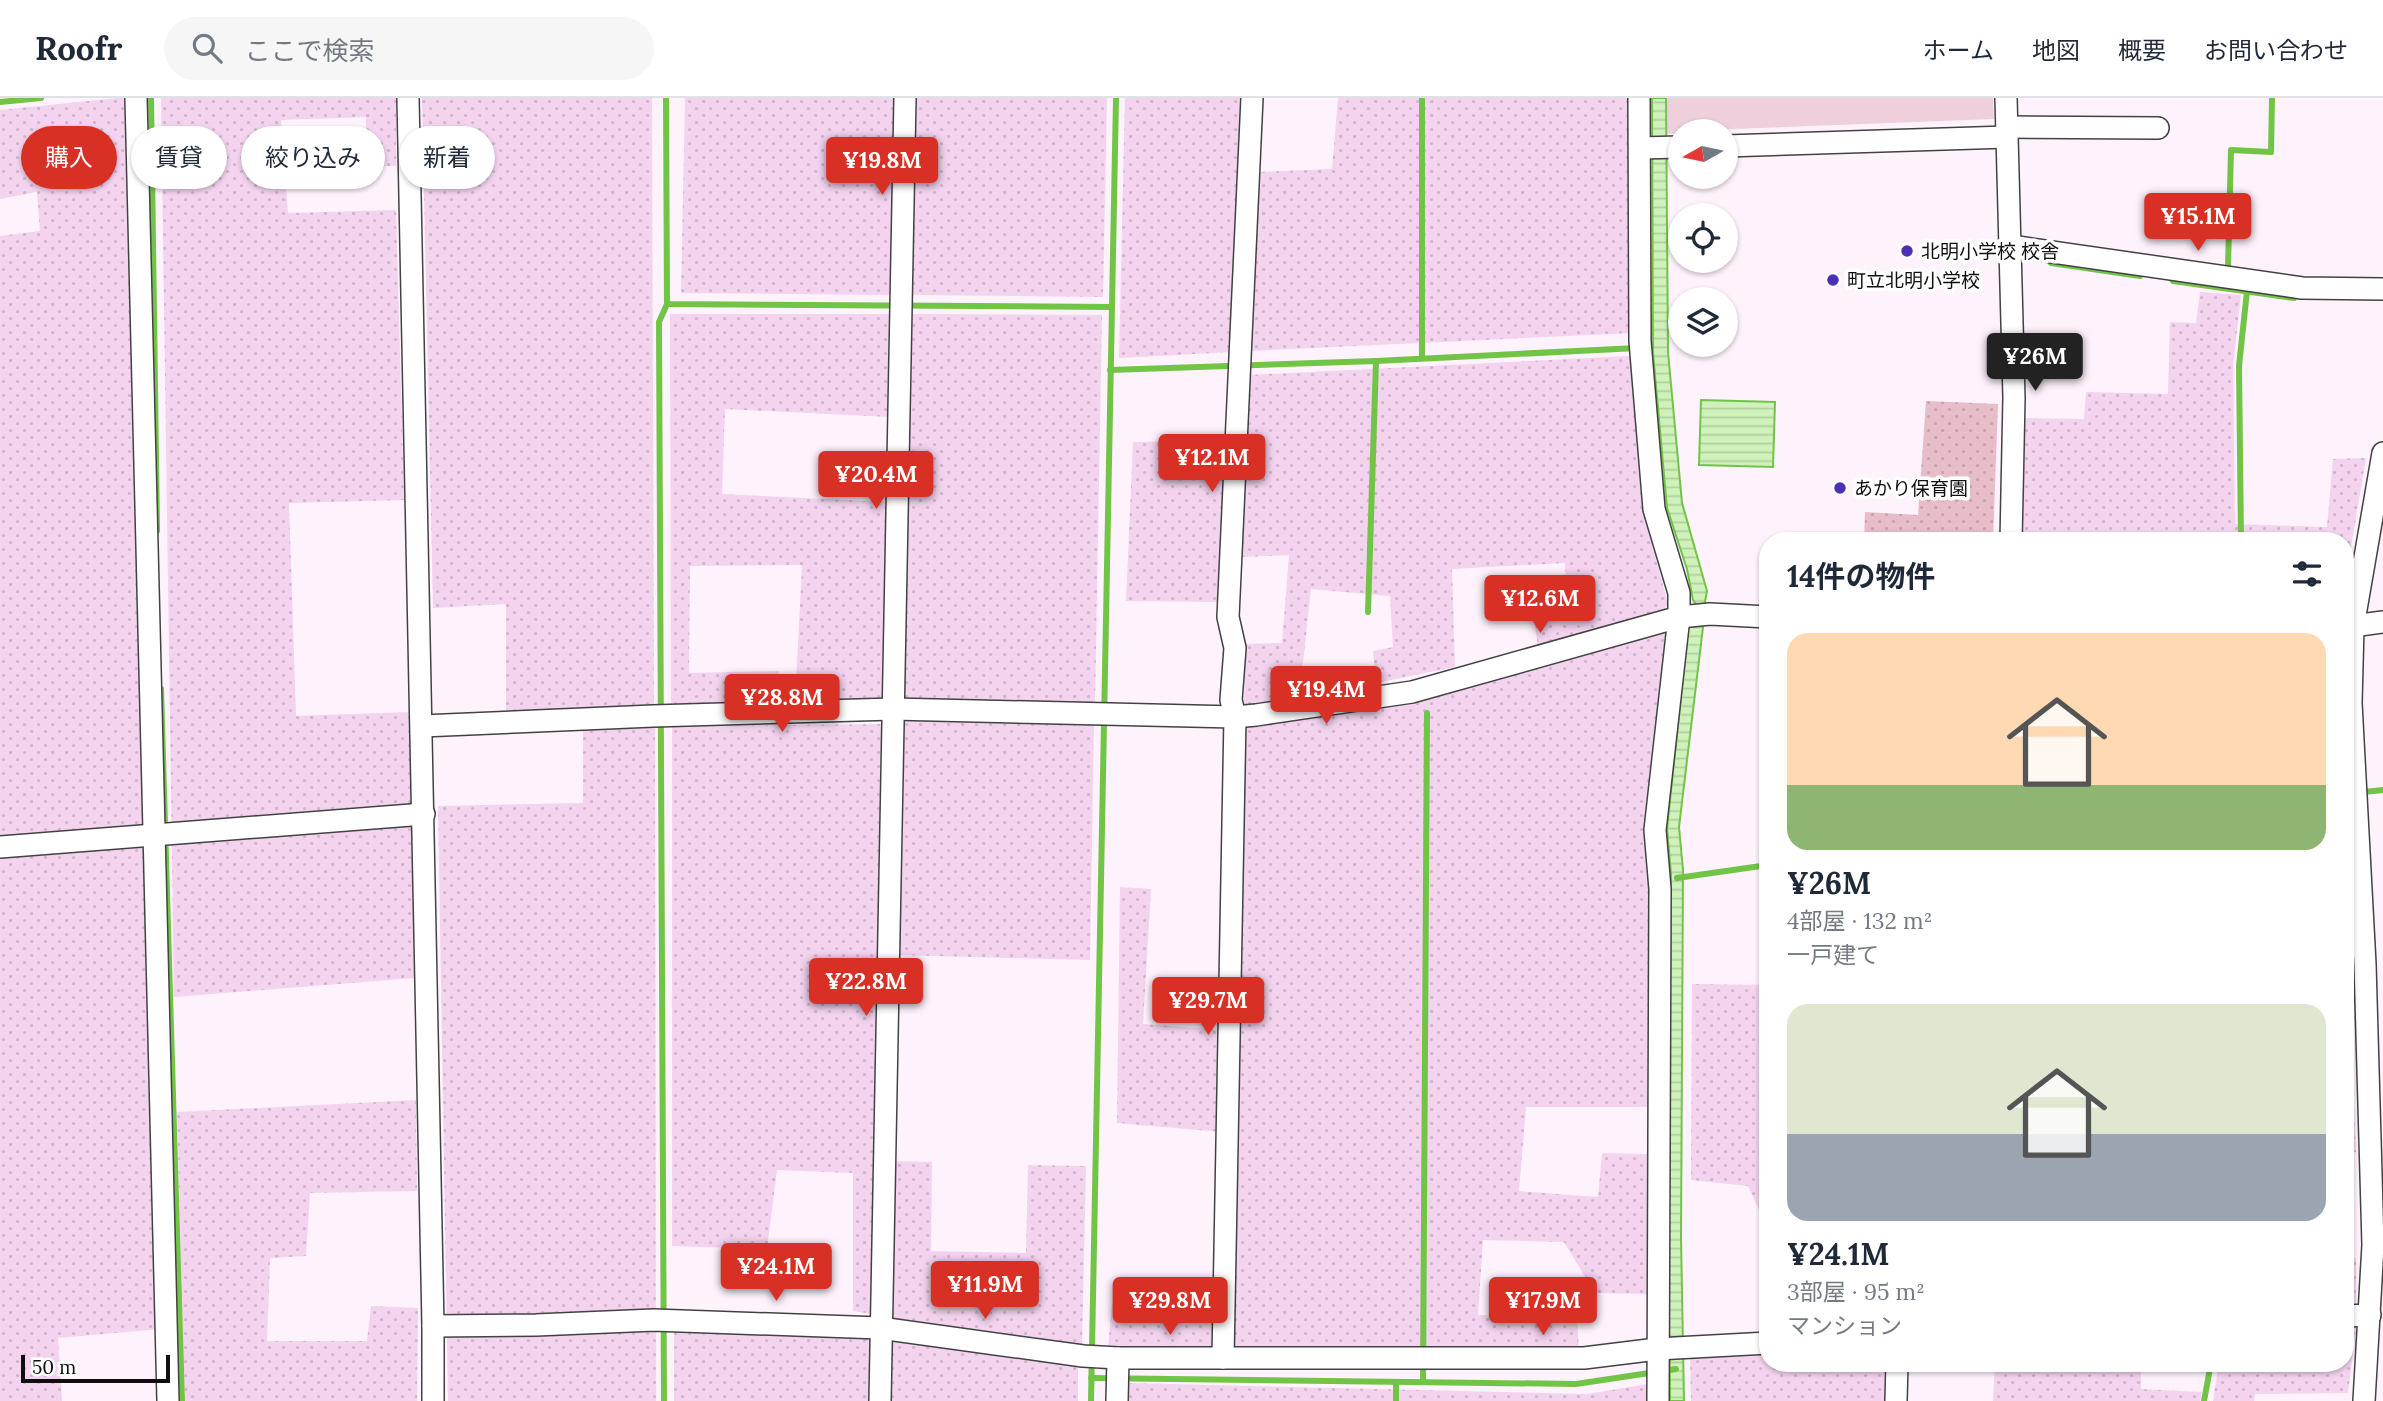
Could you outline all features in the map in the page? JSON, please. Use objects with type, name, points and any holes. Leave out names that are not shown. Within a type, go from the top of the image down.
[{"type":"street","points":[[136,98],[163,835],[168,1401]]},
{"type":"street","points":[[408,98],[424,814],[433,1401]]},
{"type":"street","points":[[880,1401],[905,98]]},
{"type":"street","points":[[1223,1358],[1235,717],[1231,700],[1235,648],[1228,617],[1252,98]]},
{"type":"street","points":[[1639,98],[1643,148],[1641,348],[1654,509],[1679,593],[1683,617],[1656,830],[1660,889],[1663,1365]]},
{"type":"street","points":[[2006,98],[2014,398],[2011,532]]},
{"type":"street","points":[[1738,145],[2007,132],[2158,128]]},
{"type":"street","points":[[1643,148],[1668,147]]},
{"type":"street","points":[[2011,246],[2302,288],[2383,289]]},
{"type":"street","points":[[2354,601],[2383,453]]},
{"type":"street","points":[[422,726],[893,709],[1235,717],[1412,692],[1683,617],[1710,614],[1759,617]]},
{"type":"street","points":[[2354,626],[2383,622]]},
{"type":"street","points":[[2354,756],[2378,1245],[2364,1401]]},
{"type":"street","points":[[0,847],[424,814]]},
{"type":"street","points":[[2354,1316],[2370,1315]]},
{"type":"street","points":[[433,1326],[663,1320],[880,1328],[1109,1372],[1223,1358],[1584,1358],[1663,1365],[1759,1345]]},
{"type":"street","points":[[1896,1401],[1897,1372]]},
{"type":"shaded area","points":[[128,98],[160,1329],[58,1338],[62,1401],[0,1401],[0,236],[40,231],[37,192],[0,199],[0,110]]},
{"type":"shaded area","points":[[161,98],[396,98],[396,166],[385,166],[385,126],[366,126],[366,117],[281,120],[281,126],[241,126],[241,189],[286,189],[288,213],[396,210],[404,500],[289,503],[296,716],[411,712],[414,978],[174,997],[162,189],[227,189],[227,126],[161,126]]},
{"type":"shaded area","points":[[422,98],[652,98],[654,705],[506,714],[506,604],[433,608],[424,189],[495,189],[495,126],[423,126]]},
{"type":"shaded area","points":[[685,98],[898,98],[893,295],[681,293]]},
{"type":"shaded area","points":[[917,98],[1107,98],[1103,297],[912,295]]},
{"type":"shaded area","points":[[1125,98],[1242,98],[1231,352],[1119,358]]},
{"type":"shaded area","points":[[1338,98],[1631,98],[1632,333],[1248,351],[1257,172],[1332,169]]},
{"type":"shaded area","points":[[1652,98],[1666,98],[1668,357],[1682,503],[1707,591],[1679,827],[1683,870],[1681,1238],[1684,1401],[1670,1401],[1668,1239],[1671,873],[1667,829],[1688,629],[1694,623],[1697,606],[1667,508],[1653,353]]},
{"type":"shaded area","points":[[1666,98],[1993,98],[1994,119],[1738,129],[1738,119],[1668,119],[1666,134]]},
{"type":"shaded area","points":[[2200,292],[2241,295],[2233,365],[2235,524],[2327,527],[2333,459],[2366,458],[2354,532],[2020,532],[2025,418],[2084,419],[2086,392],[2168,394],[2170,322],[2196,323]]},
{"type":"shaded area","points":[[670,314],[893,314],[890,417],[725,409],[722,494],[889,502],[884,700],[795,702],[802,565],[690,566],[689,673],[779,671],[777,702],[671,705]]},
{"type":"shaded area","points":[[912,314],[1102,315],[1095,704],[903,701]]},
{"type":"shaded area","points":[[1630,356],[1642,508],[1668,604],[1663,612],[1538,648],[1533,607],[1567,601],[1565,563],[1452,569],[1455,667],[1376,683],[1373,651],[1393,647],[1390,596],[1311,589],[1299,699],[1244,705],[1246,644],[1282,643],[1289,555],[1223,558],[1217,602],[1126,601],[1133,442],[1244,440],[1249,375]]},
{"type":"shaded area","points":[[1701,400],[1775,402],[1773,467],[1699,465]]},
{"type":"shaded area","points":[[1926,401],[1998,404],[1993,532],[1864,532],[1865,512],[1918,515]]},
{"type":"shaded area","points":[[1672,630],[1644,825],[1651,891],[1650,1107],[1526,1107],[1519,1191],[1598,1197],[1602,1153],[1649,1154],[1648,1294],[1595,1293],[1564,1242],[1483,1240],[1478,1315],[1577,1317],[1579,1352],[1108,1349],[1112,1303],[1229,1309],[1234,1133],[1117,1123],[1120,887],[1151,889],[1143,1024],[1234,1031],[1242,723]]},
{"type":"shaded area","points":[[903,719],[1094,723],[1090,960],[897,955]]},
{"type":"shaded area","points":[[885,724],[873,1314],[853,1311],[853,1173],[777,1170],[767,1249],[672,1246],[672,726]]},
{"type":"shaded area","points":[[655,726],[656,1401],[448,1401],[438,806],[583,803],[583,730]]},
{"type":"shaded area","points":[[1692,984],[1759,985],[1759,1210],[1748,1186],[1691,1180]]},
{"type":"shaded area","points":[[416,1100],[417,1191],[310,1193],[306,1256],[270,1258],[267,1341],[367,1341],[371,1306],[418,1308],[417,1401],[185,1401],[177,1112]]},
{"type":"shaded area","points":[[2354,1106],[2356,1152],[2354,1152]]},
{"type":"shaded area","points":[[892,1161],[932,1162],[931,1251],[1026,1253],[1028,1165],[1086,1166],[1082,1346],[889,1320]]},
{"type":"shaded area","points":[[2354,1258],[2356,1258],[2354,1344]]},
{"type":"shaded area","points":[[674,1329],[873,1334],[873,1401],[674,1401]]},
{"type":"shaded area","points":[[889,1337],[1078,1367],[1078,1401],[889,1401]]},
{"type":"shaded area","points":[[1759,1351],[1759,1372],[1892,1372],[1891,1401],[1691,1401],[1690,1355]]},
{"type":"shaded area","points":[[1995,1372],[2141,1372],[2141,1389],[2202,1392],[2200,1401],[1993,1401]]},
{"type":"shaded area","points":[[2218,1372],[2351,1372],[2348,1393],[2255,1394],[2254,1401],[2213,1401]]},
{"type":"shaded area","points":[[1127,1383],[1587,1394],[1648,1384],[1648,1401],[1126,1401]]},
{"type":"waterway","points":[[0,102],[41,98]]},
{"type":"waterway","points":[[151,98],[157,531]]},
{"type":"waterway","points":[[666,98],[667,304],[1112,307]]},
{"type":"waterway","points":[[1091,1401],[1116,98]]},
{"type":"waterway","points":[[1422,98],[1422,358]]},
{"type":"waterway","points":[[2228,267],[2231,150],[2271,152],[2272,98]]},
{"type":"waterway","points":[[2051,263],[2140,276]]},
{"type":"waterway","points":[[2173,281],[2294,298]]},
{"type":"waterway","points":[[2241,532],[2239,366],[2247,291]]},
{"type":"waterway","points":[[664,1401],[659,322],[667,304]]},
{"type":"waterway","points":[[1110,370],[1376,361],[1637,348]]},
{"type":"waterway","points":[[1368,612],[1376,361]]},
{"type":"waterway","points":[[161,689],[182,1401]]},
{"type":"waterway","points":[[1423,1382],[1427,713]]},
{"type":"waterway","points":[[2354,793],[2383,790]]},
{"type":"waterway","points":[[1677,878],[1759,866]]},
{"type":"waterway","points":[[1091,1378],[1576,1384],[1676,1369]]},
{"type":"waterway","points":[[2204,1401],[2209,1372]]},
{"type":"waterway","points":[[1396,1382],[1396,1401]]},
{"type":"place","name":"北明小学校 校舎","points":[[1907,251]]},
{"type":"place","name":"町立北明小学校","points":[[1833,280]]},
{"type":"place","name":"あかり保育園","points":[[1840,488]]}]
